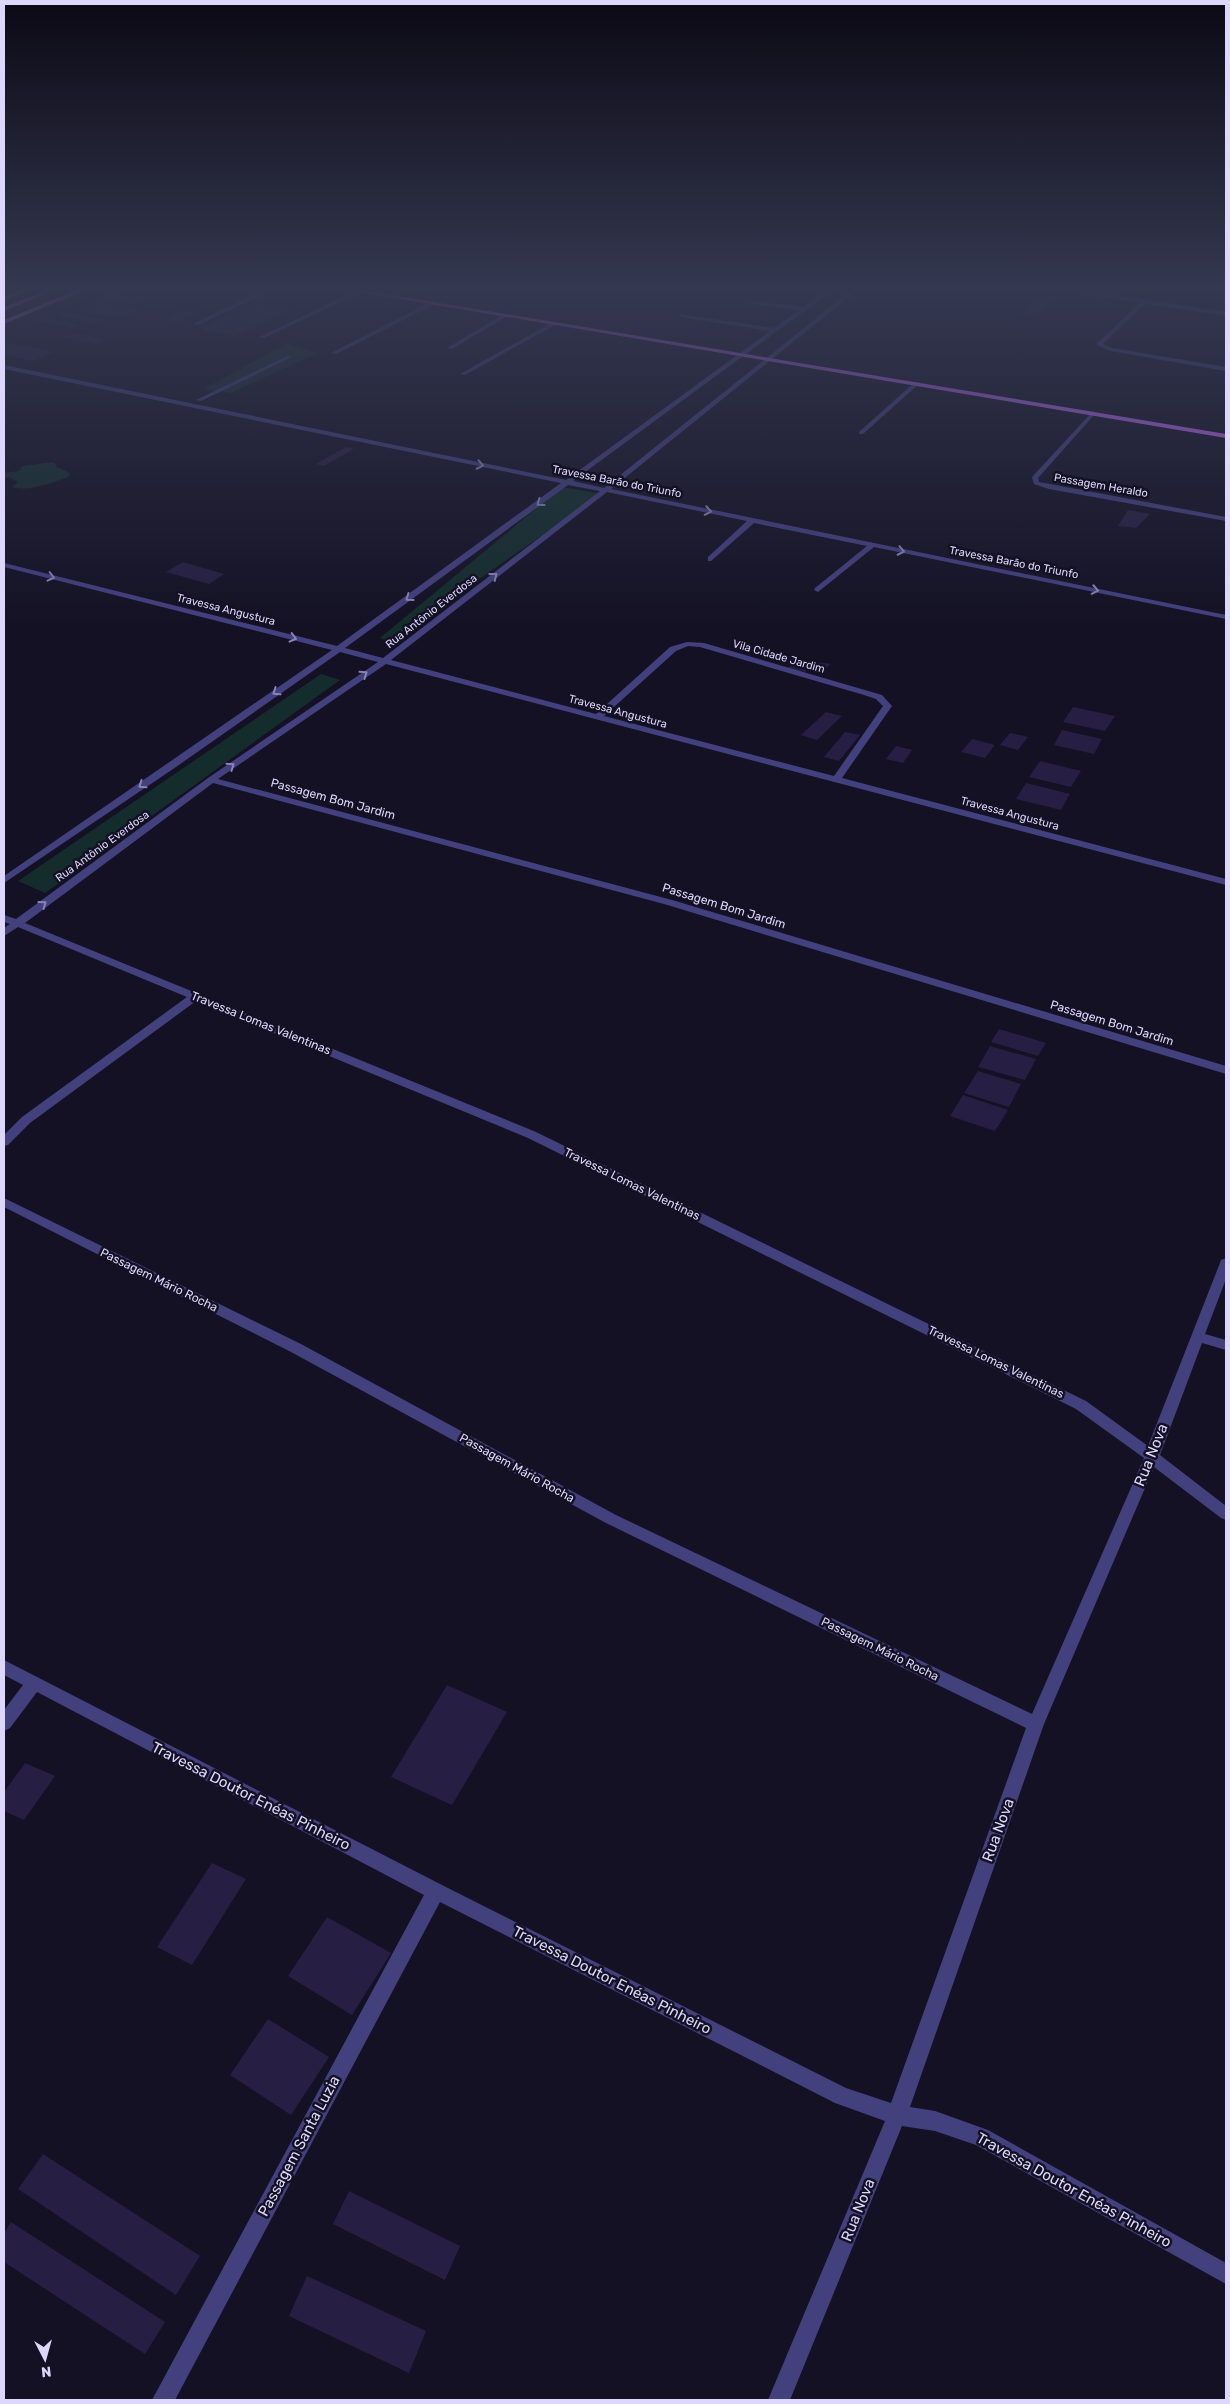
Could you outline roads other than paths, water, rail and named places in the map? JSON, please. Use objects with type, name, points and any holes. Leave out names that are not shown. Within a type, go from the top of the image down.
[{"type":"main road","points":[[1015,400],[1226,436]]},
{"type":"street","name":"Travessa Barão do Triunfo","points":[[165,400],[1226,617]]},
{"type":"street","name":"Travessa Barão do Triunfo","points":[[200,400],[883,538]]},
{"type":"street","name":"Rua Antônio Everdosa","points":[[4,880],[339,649],[578,476],[679,400]]},
{"type":"street","name":"Rua Antônio Everdosa","points":[[4,933],[211,780],[384,661],[614,484],[719,400]]},
{"type":"street","points":[[861,433],[898,400]]},
{"type":"street","points":[[212,410],[222,405]]},
{"type":"street","name":"Passagem Heraldo","points":[[1094,413],[1034,478],[1036,483],[1049,488],[1226,519]]},
{"type":"street","points":[[341,436],[352,431]]},
{"type":"street","points":[[711,558],[753,520]]},
{"type":"street","points":[[818,590],[872,545]]},
{"type":"street","points":[[971,565],[979,558]]},
{"type":"street","name":"Travessa Angustura","points":[[4,565],[339,649],[1226,882]]},
{"type":"street","name":"Vila Cidade Jardim","points":[[598,718],[673,649],[687,644],[701,645],[879,697],[888,706],[837,779]]},
{"type":"street","name":"Passagem Bom Jardim","points":[[211,780],[668,902],[1226,1070]]},
{"type":"street","name":"Travessa Lomas Valentinas","points":[[4,918],[532,1135],[1081,1404],[1117,1428],[1151,1458],[1226,1514]]},
{"type":"street","points":[[4,1142],[26,1120],[196,996]]},
{"type":"street","name":"Passagem Mário Rocha","points":[[4,1202],[296,1348],[611,1519],[1036,1724]]},
{"type":"street","name":"Rua Nova","points":[[779,2400],[897,2115],[1036,1724],[1151,1458],[1226,1263]]},
{"type":"street","points":[[1197,1337],[1226,1345]]},
{"type":"street","name":"Travessa Doutor Enéas Pinheiro","points":[[4,1667],[436,1891],[842,2096],[897,2115],[935,2121],[981,2137],[1226,2274]]},
{"type":"street","points":[[4,1723],[34,1684]]},
{"type":"street","name":"Passagem Santa Luzia","points":[[163,2400],[436,1891]]}]
